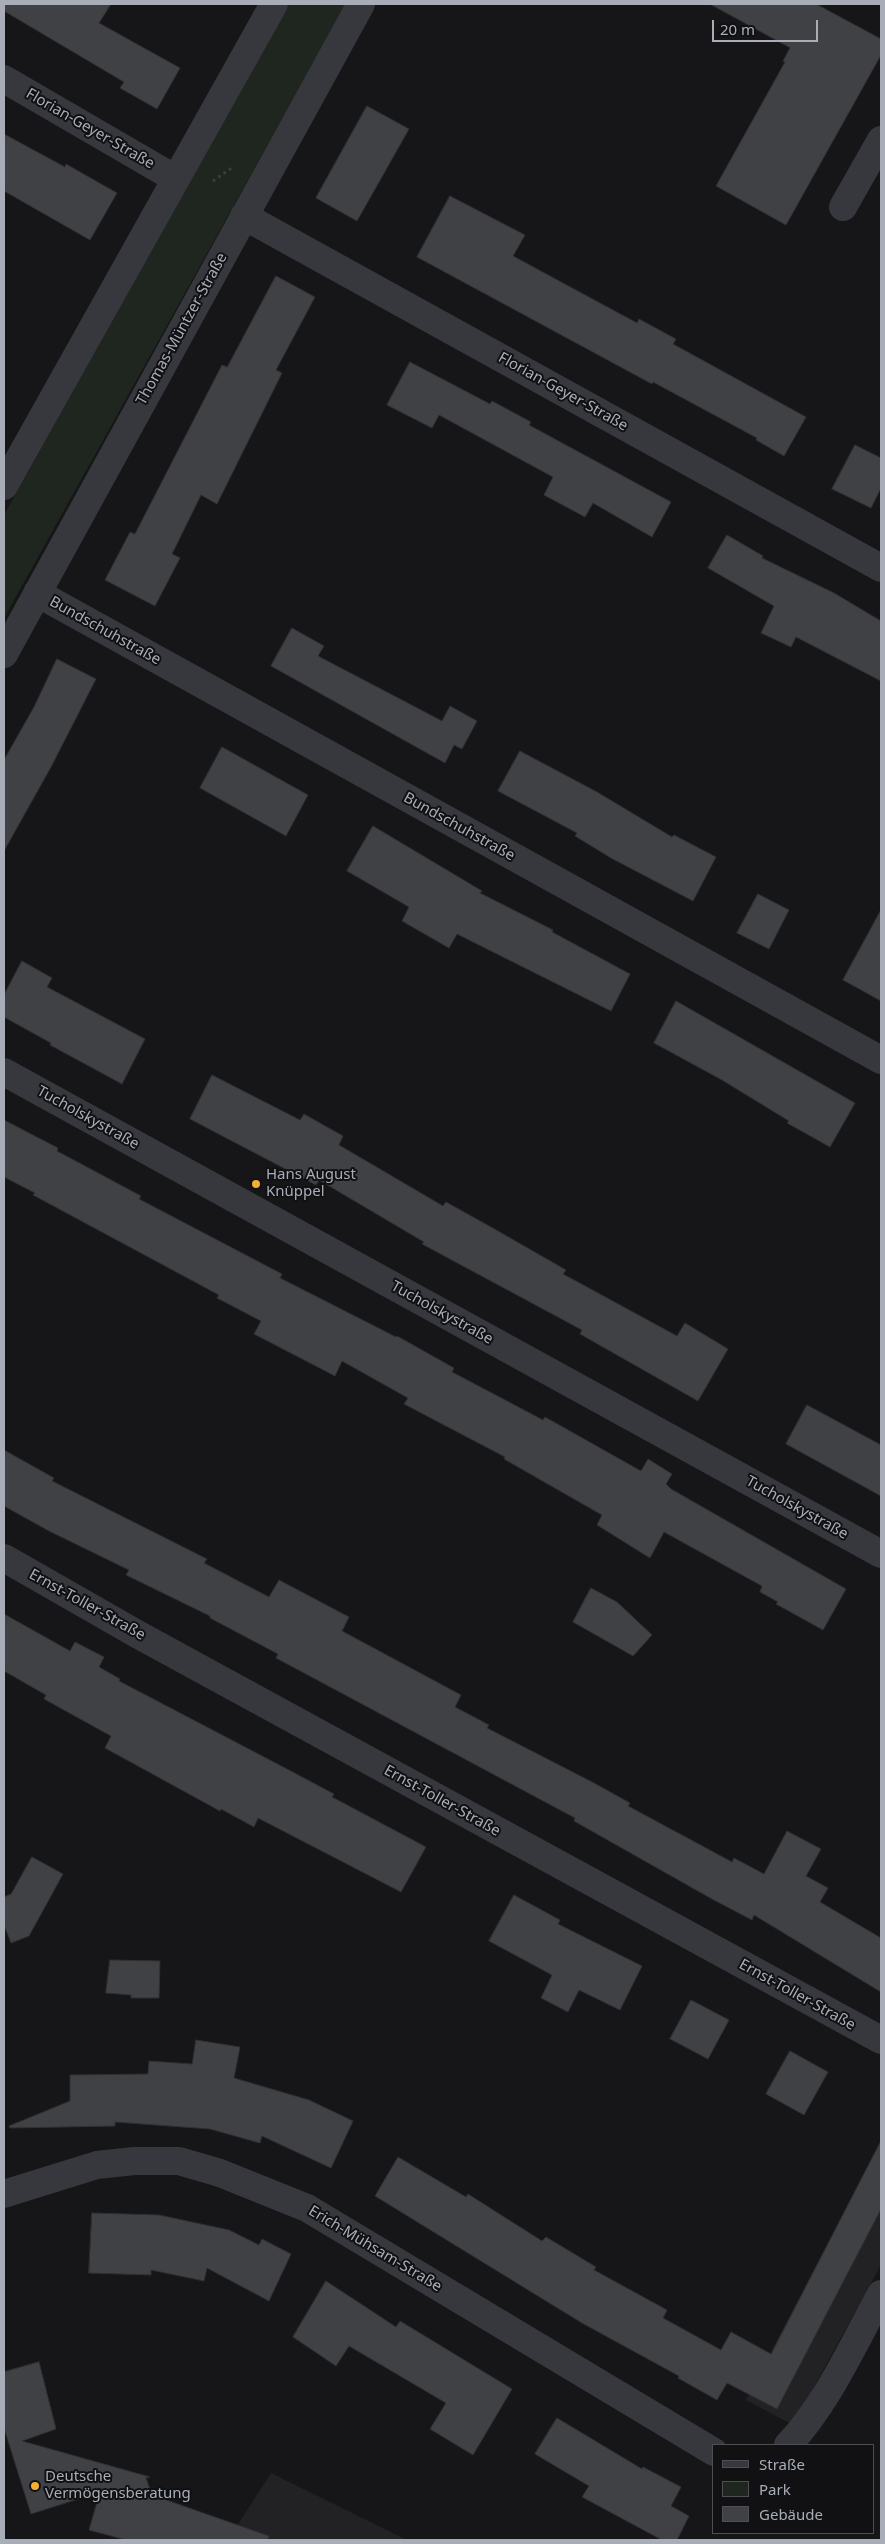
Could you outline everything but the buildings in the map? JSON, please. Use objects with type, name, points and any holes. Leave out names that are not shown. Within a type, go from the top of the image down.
[{"type":"street","points":[[4,486],[274,4]]},
{"type":"street","name":"Thomas-Müntzer-Straße","points":[[4,654],[361,4]]},
{"type":"street","name":"Florian-Geyer-Straße","points":[[4,79],[176,179]]},
{"type":"street","points":[[843,207],[881,140]]},
{"type":"street","name":"Florian-Geyer-Straße","points":[[244,216],[881,568]]},
{"type":"street","name":"Bundschuhstraße","points":[[37,594],[881,1060]]},
{"type":"street","name":"Tucholskystraße","points":[[4,1072],[881,1554]]},
{"type":"street","name":"Ernst-Toller-Straße","points":[[4,1558],[275,1709],[881,2040]]},
{"type":"street","name":"Erich-Mühsam-Straße","points":[[4,2194],[97,2165],[134,2161],[179,2161],[220,2173],[307,2208],[712,2451]]},
{"type":"street","points":[[789,2444],[816,2409],[881,2294]]},
{"type":"path","points":[[208,184],[263,147],[278,155]]},
{"type":"shaded area","points":[[881,2140],[881,2265],[793,2425],[746,2400]]},
{"type":"shaded area","points":[[271,2473],[407,2540],[228,2540]]},
{"type":"green space","points":[[289,4],[346,4],[4,618],[4,515]]},
{"type":"place","name":"Hans August Knüppel","points":[[256,1184]]},
{"type":"place","name":"Deutsche Vermögensberatung","points":[[35,2486]]}]
